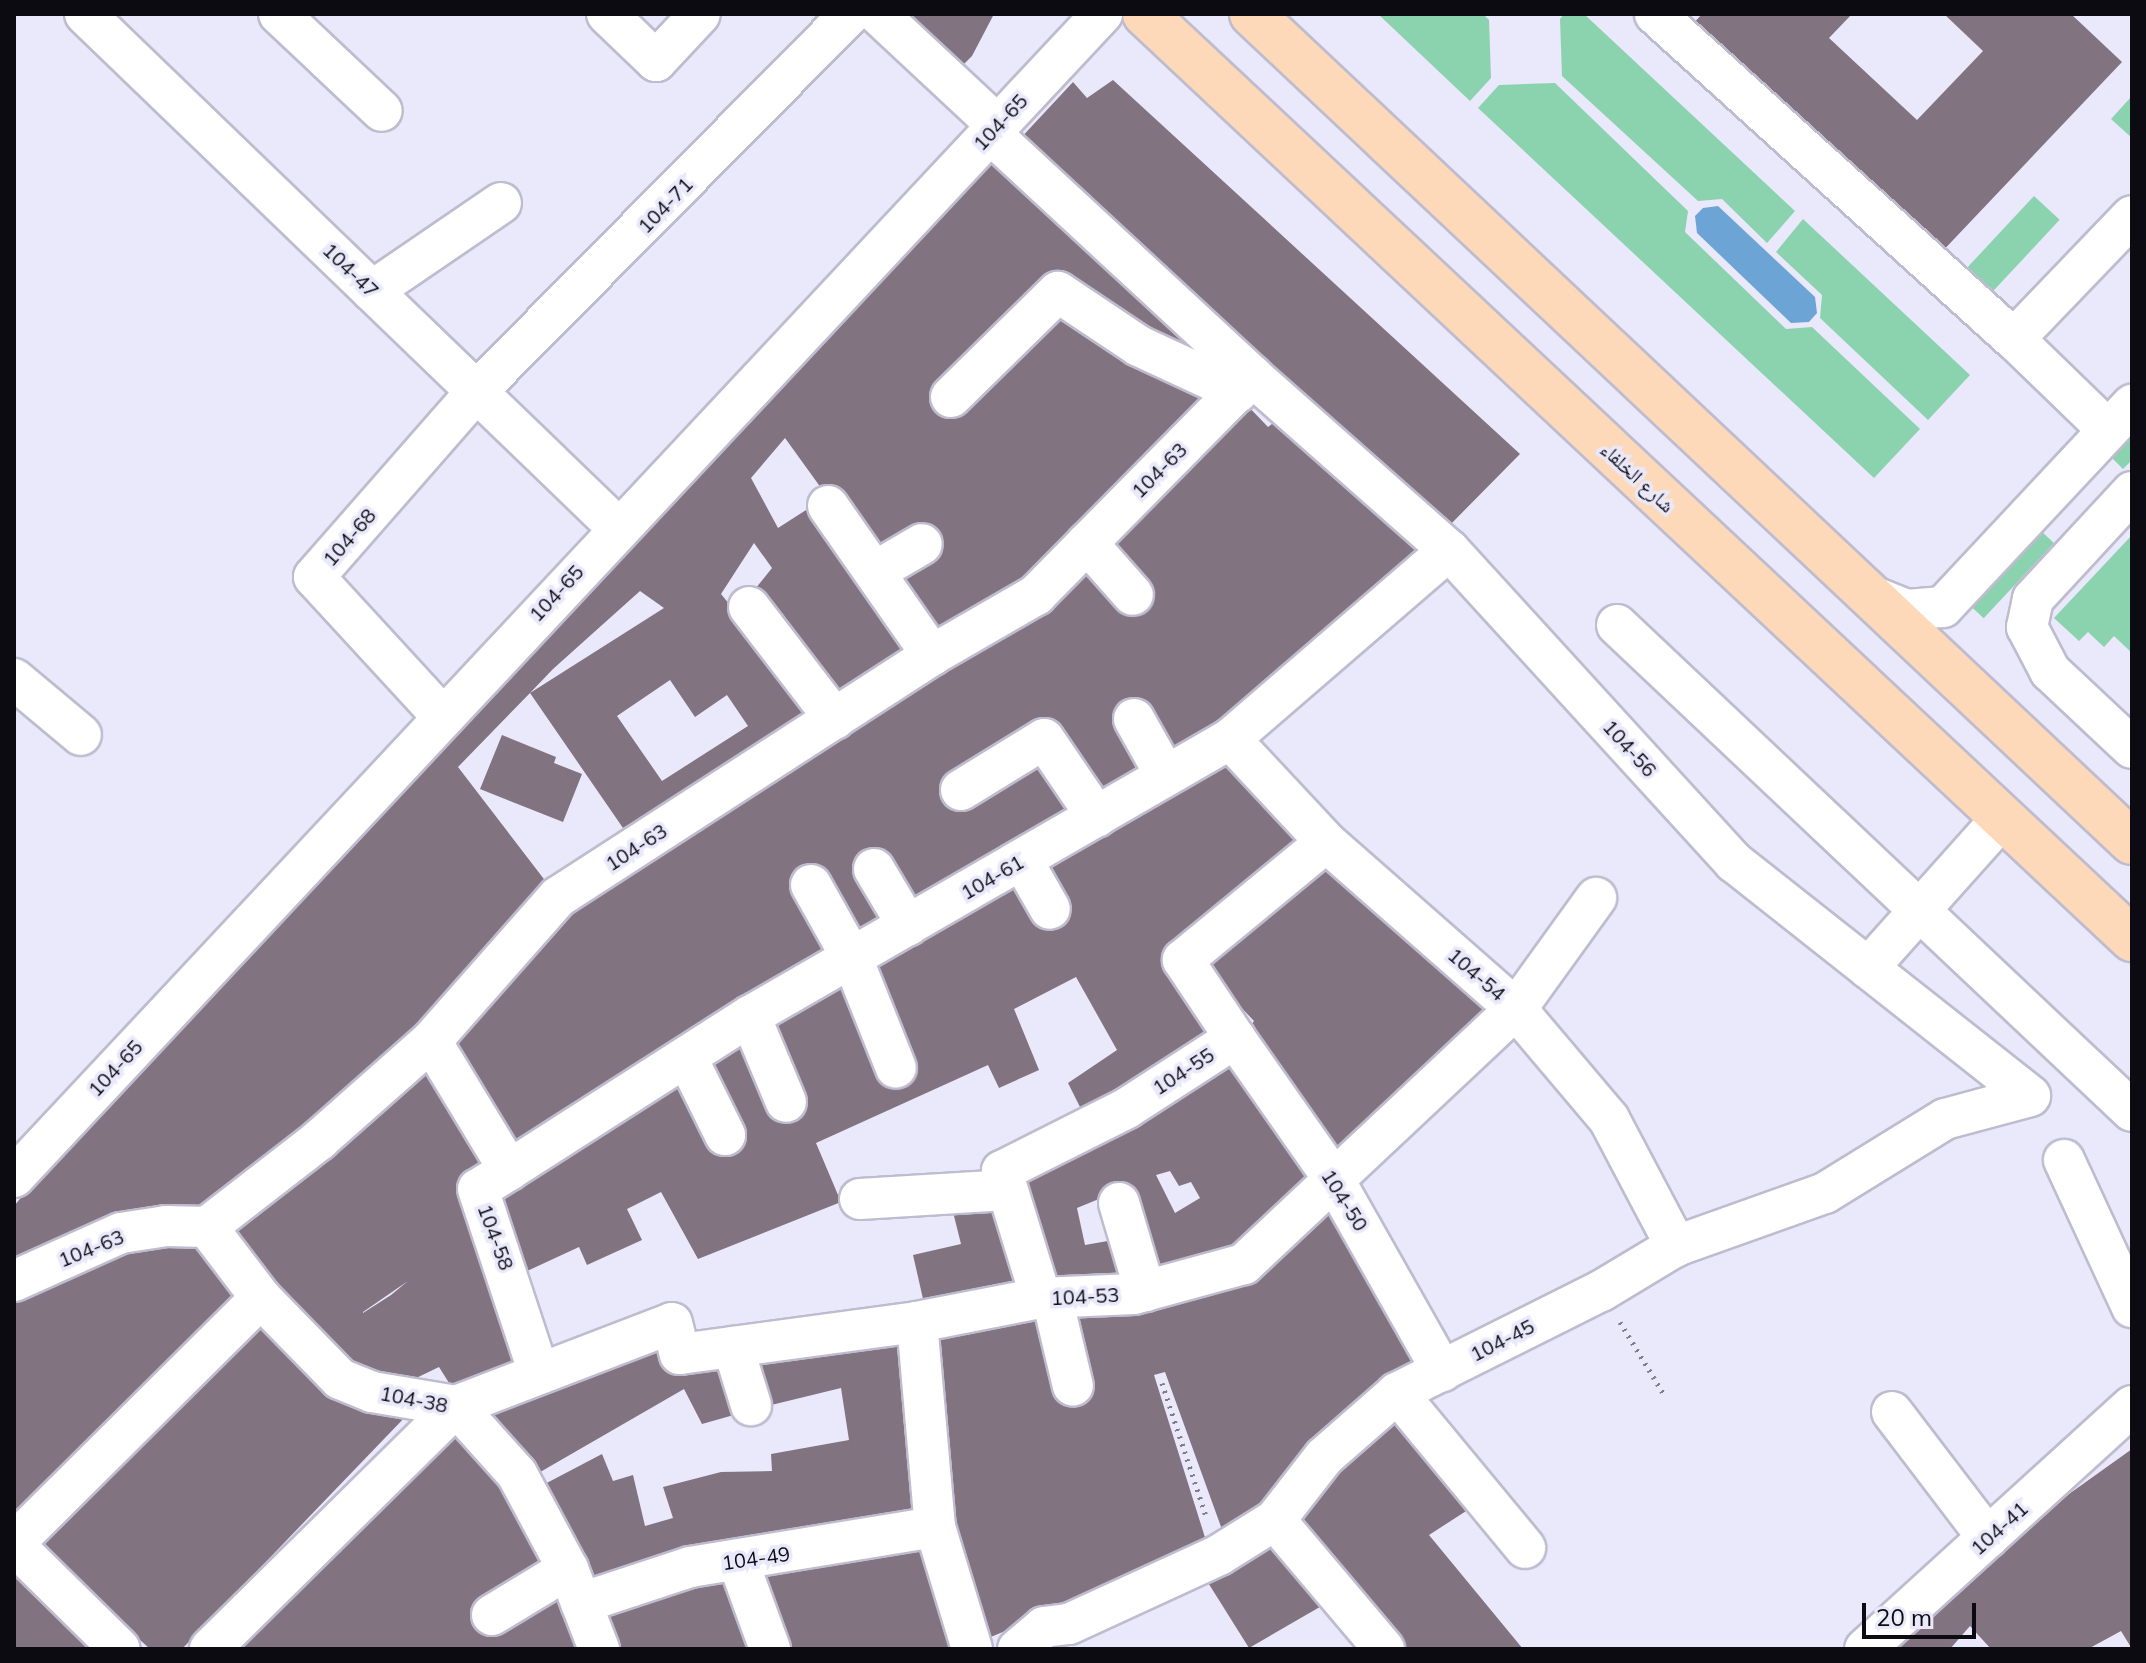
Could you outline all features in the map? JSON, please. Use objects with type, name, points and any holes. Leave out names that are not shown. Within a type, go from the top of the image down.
[{"type":"main road","name":"شارع الخلفاء","points":[[1145,14],[2132,939]]},
{"type":"main road","points":[[1252,14],[2132,842]]},
{"type":"street","name":"104-47","points":[[85,14],[617,527]]},
{"type":"street","points":[[279,14],[382,111]]},
{"type":"street","points":[[607,14],[656,61],[700,14]]},
{"type":"street","name":"104-71","points":[[476,392],[850,14]]},
{"type":"street","name":"104-56","points":[[878,14],[1245,384],[1449,550],[1734,862],[2030,1096]]},
{"type":"street","name":"104-65","points":[[14,1177],[617,527],[1102,14]]},
{"type":"street","points":[[1655,14],[2014,339],[2120,418],[1943,607],[1907,610],[1867,594]]},
{"type":"street","points":[[372,291],[501,203]]},
{"type":"street","points":[[2014,339],[2132,216]]},
{"type":"street","points":[[951,397],[1058,292],[1139,346],[1245,384]]},
{"type":"street","name":"104-63","points":[[14,1281],[121,1233],[166,1226],[207,1227],[319,1140],[431,1041],[558,897],[932,655],[1036,595],[1245,384]]},
{"type":"street","name":"104-68","points":[[442,716],[314,577],[476,392]]},
{"type":"street","points":[[2132,492],[2033,599],[2027,627],[2050,671],[2132,748]]},
{"type":"street","points":[[2048,495],[2091,536]]},
{"type":"street","points":[[828,506],[932,655]]},
{"type":"street","points":[[1087,543],[1133,595]]},
{"type":"street","points":[[876,571],[922,544]]},
{"type":"street","name":"104-61","points":[[509,1170],[750,1016],[1230,739],[1449,550]]},
{"type":"street","points":[[749,607],[835,719]]},
{"type":"street","points":[[1617,625],[2132,1111]]},
{"type":"street","points":[[14,679],[81,735]]},
{"type":"street","points":[[1134,719],[1166,776]]},
{"type":"street","points":[[961,790],[1044,739],[1097,817]]},
{"type":"street","name":"104-54","points":[[1230,739],[1326,842],[1516,1009],[1609,1119],[1676,1246]]},
{"type":"street","points":[[1868,968],[2002,818]]},
{"type":"street","name":"104-55","points":[[1007,1190],[1002,1171],[1127,1108],[1235,1038],[1183,960],[1326,842]]},
{"type":"street","points":[[1022,860],[1050,909]]},
{"type":"street","points":[[874,869],[908,926]]},
{"type":"street","points":[[811,885],[852,958],[896,1068]]},
{"type":"street","name":"104-53","points":[[456,1406],[672,1323],[680,1354],[917,1322],[1047,1298],[1145,1291],[1244,1264],[1516,1009],[1596,898]]},
{"type":"street","points":[[750,1016],[786,1102]]},
{"type":"street","name":"104-50","points":[[1235,1038],[1333,1178],[1442,1371]]},
{"type":"street","points":[[431,1041],[509,1170]]},
{"type":"street","points":[[687,1058],[725,1135]]},
{"type":"street","name":"104-45","points":[[1018,1649],[1044,1627],[1081,1636],[1275,1520],[1324,1457],[1397,1393],[1601,1291],[1676,1246],[1825,1193],[1945,1119],[2030,1096]]},
{"type":"street","points":[[2064,1160],[2132,1307]]},
{"type":"street","name":"104-58","points":[[509,1170],[478,1189],[539,1373]]},
{"type":"street","points":[[860,1199],[1007,1190],[1047,1298],[1073,1386]]},
{"type":"street","points":[[1119,1203],[1145,1291]]},
{"type":"street","name":"104-38","points":[[207,1227],[261,1298],[340,1379],[372,1392],[456,1406],[517,1474],[574,1586],[599,1649]]},
{"type":"street","points":[[120,1649],[14,1544],[261,1298]]},
{"type":"street","points":[[917,1322],[935,1527],[972,1649]]},
{"type":"street","points":[[733,1347],[751,1405]]},
{"type":"street","points":[[1397,1393],[1525,1548]]},
{"type":"street","points":[[210,1649],[456,1406]]},
{"type":"street","name":"104-41","points":[[1865,1649],[2132,1406]]},
{"type":"street","points":[[1892,1412],[1988,1538]]},
{"type":"street","points":[[1275,1520],[1384,1649]]},
{"type":"street","name":"104-49","points":[[492,1615],[574,1586],[935,1527]]},
{"type":"street","points":[[738,1561],[770,1649]]},
{"type":"path","points":[[1601,1291],[1665,1396]]},
{"type":"path","points":[[1162,1383],[1219,1555]]},
{"type":"green space","points":[[1378,14],[1483,14],[1489,20],[1491,78],[1470,101]]},
{"type":"green space","points":[[1564,14],[1584,14],[1795,211],[1767,243],[1722,199],[1698,201],[1562,76],[1560,19]]},
{"type":"green space","points":[[1555,83],[1688,211],[1685,232],[1786,329],[1812,327],[1920,429],[1874,478],[1478,108],[1499,85]]},
{"type":"green space","points":[[2132,96],[2132,138],[2111,119]]},
{"type":"green space","points":[[2034,196],[2060,220],[1986,299],[1960,275]]},
{"type":"green space","points":[[1803,219],[1970,375],[1928,420],[1820,318],[1822,295],[1776,252]]},
{"type":"green space","points":[[2132,433],[2132,460],[2123,469],[2110,456]]},
{"type":"green space","points":[[2040,530],[2054,543],[1984,618],[1970,605]]},
{"type":"green space","points":[[2132,535],[2132,653],[2114,636],[2104,647],[2088,632],[2079,641],[2054,618]]},
{"type":"water","points":[[1718,206],[1815,297],[1817,313],[1809,322],[1791,323],[1697,233],[1695,216],[1703,208]]},
{"type":"building","points":[[890,14],[994,14],[972,56],[954,74]]},
{"type":"building","points":[[1702,14],[1852,14],[1829,38],[1917,120],[1983,51],[1944,14],[2071,14],[2122,62],[1937,257],[1691,26]]},
{"type":"building","points":[[1113,80],[1520,454],[1443,532],[1018,141],[1073,82],[1087,98]]},
{"type":"building","points":[[987,152],[1220,357],[1212,371],[1053,303],[1217,389],[1060,554],[933,643],[785,438],[751,478],[778,528],[817,503],[920,646],[839,704],[751,594],[772,568],[754,543],[721,594],[820,715],[623,828],[530,693],[458,767],[550,887],[436,1014],[209,1211],[14,1269],[14,1206],[82,1125]],"holes":[[[640,591],[664,608],[530,693]],[[670,680],[695,717],[727,695],[748,726],[662,781],[617,716]]]},
{"type":"building","points":[[1243,401],[1268,427],[1277,420],[1367,506],[1383,494],[1437,548],[1240,718],[1169,766],[1133,706],[1120,714],[1156,776],[1098,806],[1049,727],[950,787],[962,811],[984,799],[977,789],[1041,749],[1083,814],[909,914],[876,861],[866,867],[898,918],[853,948],[812,878],[805,882],[845,953],[665,1060],[517,1157],[444,1047],[566,902],[836,732],[935,660],[1037,609],[1091,557],[1130,604],[1143,594],[1099,545],[1144,492]]},
{"type":"building","points":[[502,735],[556,757],[554,763],[582,774],[563,822],[480,789]]},
{"type":"building","points":[[1229,746],[1305,836],[1193,932],[1224,1037],[1087,1121],[1068,1083],[1117,1050],[1076,977],[1014,1009],[1039,1070],[999,1088],[988,1065],[816,1143],[841,1202],[698,1259],[661,1192],[627,1209],[642,1240],[587,1265],[579,1247],[525,1272],[487,1191],[756,1018]]},
{"type":"building","points":[[1331,856],[1501,1007],[1332,1160],[1241,1039],[1254,1021],[1200,964]]},
{"type":"building","points":[[1225,1050],[1319,1176],[1245,1248],[1146,1285],[1111,1194],[1077,1208],[1085,1245],[1125,1238],[1138,1286],[1047,1291],[1008,1173]],"holes":[[[1170,1171],[1179,1186],[1191,1182],[1200,1198],[1175,1213],[1156,1175]]]},
{"type":"building","points":[[432,1056],[500,1172],[471,1188],[528,1367],[456,1394],[439,1367],[412,1380],[340,1367],[221,1228]],"holes":[[[408,1281],[391,1295],[363,1313]]]},
{"type":"building","points":[[1331,1190],[1429,1361],[1275,1502],[1224,1535],[1165,1372],[1154,1375],[1208,1547],[981,1641],[943,1515],[928,1326],[1153,1298]]},
{"type":"building","points":[[1001,1199],[1024,1289],[926,1312],[913,1255],[961,1244],[953,1212]]},
{"type":"building","points":[[185,1234],[243,1295],[14,1525],[14,1291],[82,1261]]},
{"type":"building","points":[[261,1312],[408,1414],[182,1649],[150,1649],[29,1540]]},
{"type":"building","points":[[665,1333],[729,1355],[748,1411],[702,1424],[684,1389],[535,1475],[484,1403]]},
{"type":"building","points":[[910,1338],[927,1519],[585,1592],[541,1486],[602,1454],[613,1481],[633,1475],[645,1526],[673,1518],[663,1487],[721,1472],[772,1471],[771,1454],[849,1440],[841,1388],[759,1408],[741,1354]]},
{"type":"building","points":[[1396,1409],[1477,1504],[1429,1535],[1523,1649],[1405,1649],[1294,1518]]},
{"type":"building","points":[[455,1421],[500,1473],[553,1561],[470,1609],[494,1636],[567,1591],[592,1649],[223,1649]]},
{"type":"building","points":[[2132,1449],[2132,1649],[2121,1631],[2088,1649],[1991,1649],[1970,1626],[1950,1649],[1895,1649],[2069,1494]]},
{"type":"building","points":[[932,1533],[962,1649],[785,1649],[754,1566]]},
{"type":"building","points":[[1279,1543],[1325,1604],[1249,1648],[1207,1581]]},
{"type":"building","points":[[14,1567],[103,1649],[14,1649]]},
{"type":"building","points":[[729,1570],[757,1649],[611,1649],[594,1607]]}]
